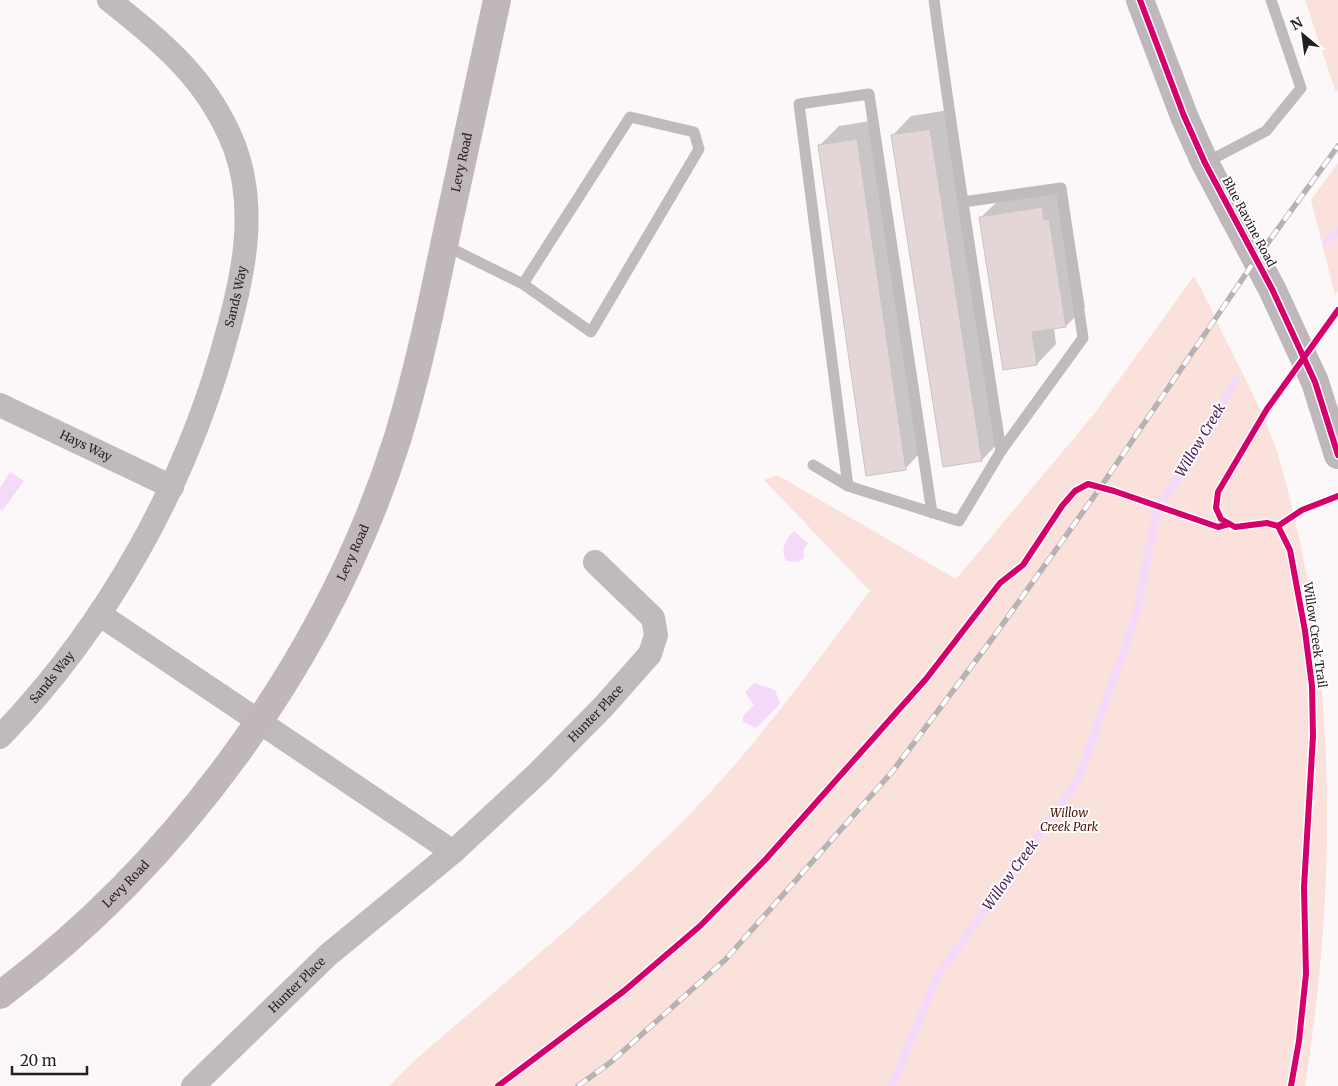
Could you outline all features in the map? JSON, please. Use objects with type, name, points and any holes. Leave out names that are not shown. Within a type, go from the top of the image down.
[{"type":"street","name":"Sands Way","points":[[0,737],[57,672],[99,614],[132,562],[172,487],[197,426],[216,372],[237,298],[246,249],[246,199],[236,150],[219,113],[201,85],[168,48],[109,0]]},
{"type":"street","name":"Levy Road","points":[[0,995],[85,925],[142,868],[195,808],[259,721],[298,659],[326,606],[369,515],[397,439],[419,362],[496,0]]},
{"type":"street","name":"Blue Ravine Road","points":[[1140,0],[1184,116],[1205,163],[1272,289],[1314,382],[1338,455]]},
{"type":"street","name":"Hays Way","points":[[0,405],[172,487]]},
{"type":"street","name":"Hunter Place","points":[[193,1086],[328,955],[452,852],[538,773],[604,706],[650,654],[656,635],[653,618],[595,562]]},
{"type":"street","points":[[99,614],[452,852]]},
{"type":"lane","points":[[934,0],[1001,451]]},
{"type":"lane","points":[[1205,163],[1266,131],[1301,88],[1271,0]]},
{"type":"lane","points":[[848,486],[799,104],[869,94],[932,513]]},
{"type":"lane","points":[[444,245],[523,284],[591,332],[699,148],[694,132],[630,117],[523,284]]},
{"type":"lane","points":[[813,465],[848,486],[959,521],[1001,451],[1084,338],[1061,188],[963,202]]},
{"type":"green space","points":[[1305,0],[1338,0],[1338,90],[1336,93]]},
{"type":"green space","points":[[1338,163],[1338,291],[1335,295],[1311,200]]},
{"type":"green space","name":"Willow Creek Park","points":[[1194,276],[1252,393],[1278,455],[1298,532],[1312,610],[1322,689],[1327,849],[1316,1008],[1305,1086],[389,1086],[414,1061],[582,916],[679,825],[755,741],[870,591],[764,480],[777,475],[956,579],[1095,413]]},
{"type":"shaded area","points":[[10,472],[24,481],[2,511],[0,509],[0,488]]},
{"type":"shaded area","points":[[794,531],[808,543],[803,550],[804,557],[799,562],[786,561],[783,553],[786,541]]},
{"type":"shaded area","points":[[754,683],[775,690],[780,704],[756,728],[743,722],[743,716],[754,705],[745,692]]},
{"type":"building","points":[[930,129],[982,461],[943,467],[891,135]]},
{"type":"building","points":[[857,139],[906,470],[866,476],[818,145]]},
{"type":"building","points":[[1042,207],[1044,220],[1049,219],[1066,327],[1032,332],[1037,365],[1003,370],[979,217]]},
{"type":"waterway","name":"Willow Creek","points":[[1327,241],[1338,230]]},
{"type":"waterway","name":"Willow Creek","points":[[1164,500],[1236,380]]},
{"type":"waterway","name":"Willow Creek","points":[[890,1086],[893,1083],[938,975],[1078,780],[1136,615],[1156,514]]},
{"type":"railway","points":[[578,1086],[611,1062],[726,959],[892,772],[992,639],[1100,488],[1256,259],[1338,146]]},
{"type":"cycle path","points":[[1140,0],[1184,116],[1205,163],[1272,289],[1315,382],[1338,455]]},
{"type":"cycle path","name":"Willow Creek Trail","points":[[1291,1086],[1299,1041],[1306,974],[1304,887],[1313,736],[1312,686],[1305,631],[1290,550],[1278,526],[1267,523],[1235,527],[1221,519],[1216,508],[1218,492],[1267,409],[1338,310]]},
{"type":"cycle path","points":[[498,1086],[624,991],[700,926],[766,859],[926,679],[1000,583],[1023,565],[1062,506],[1075,491],[1088,484],[1114,491],[1218,527],[1229,524]]},
{"type":"cycle path","points":[[1278,526],[1302,510],[1338,496]]}]
